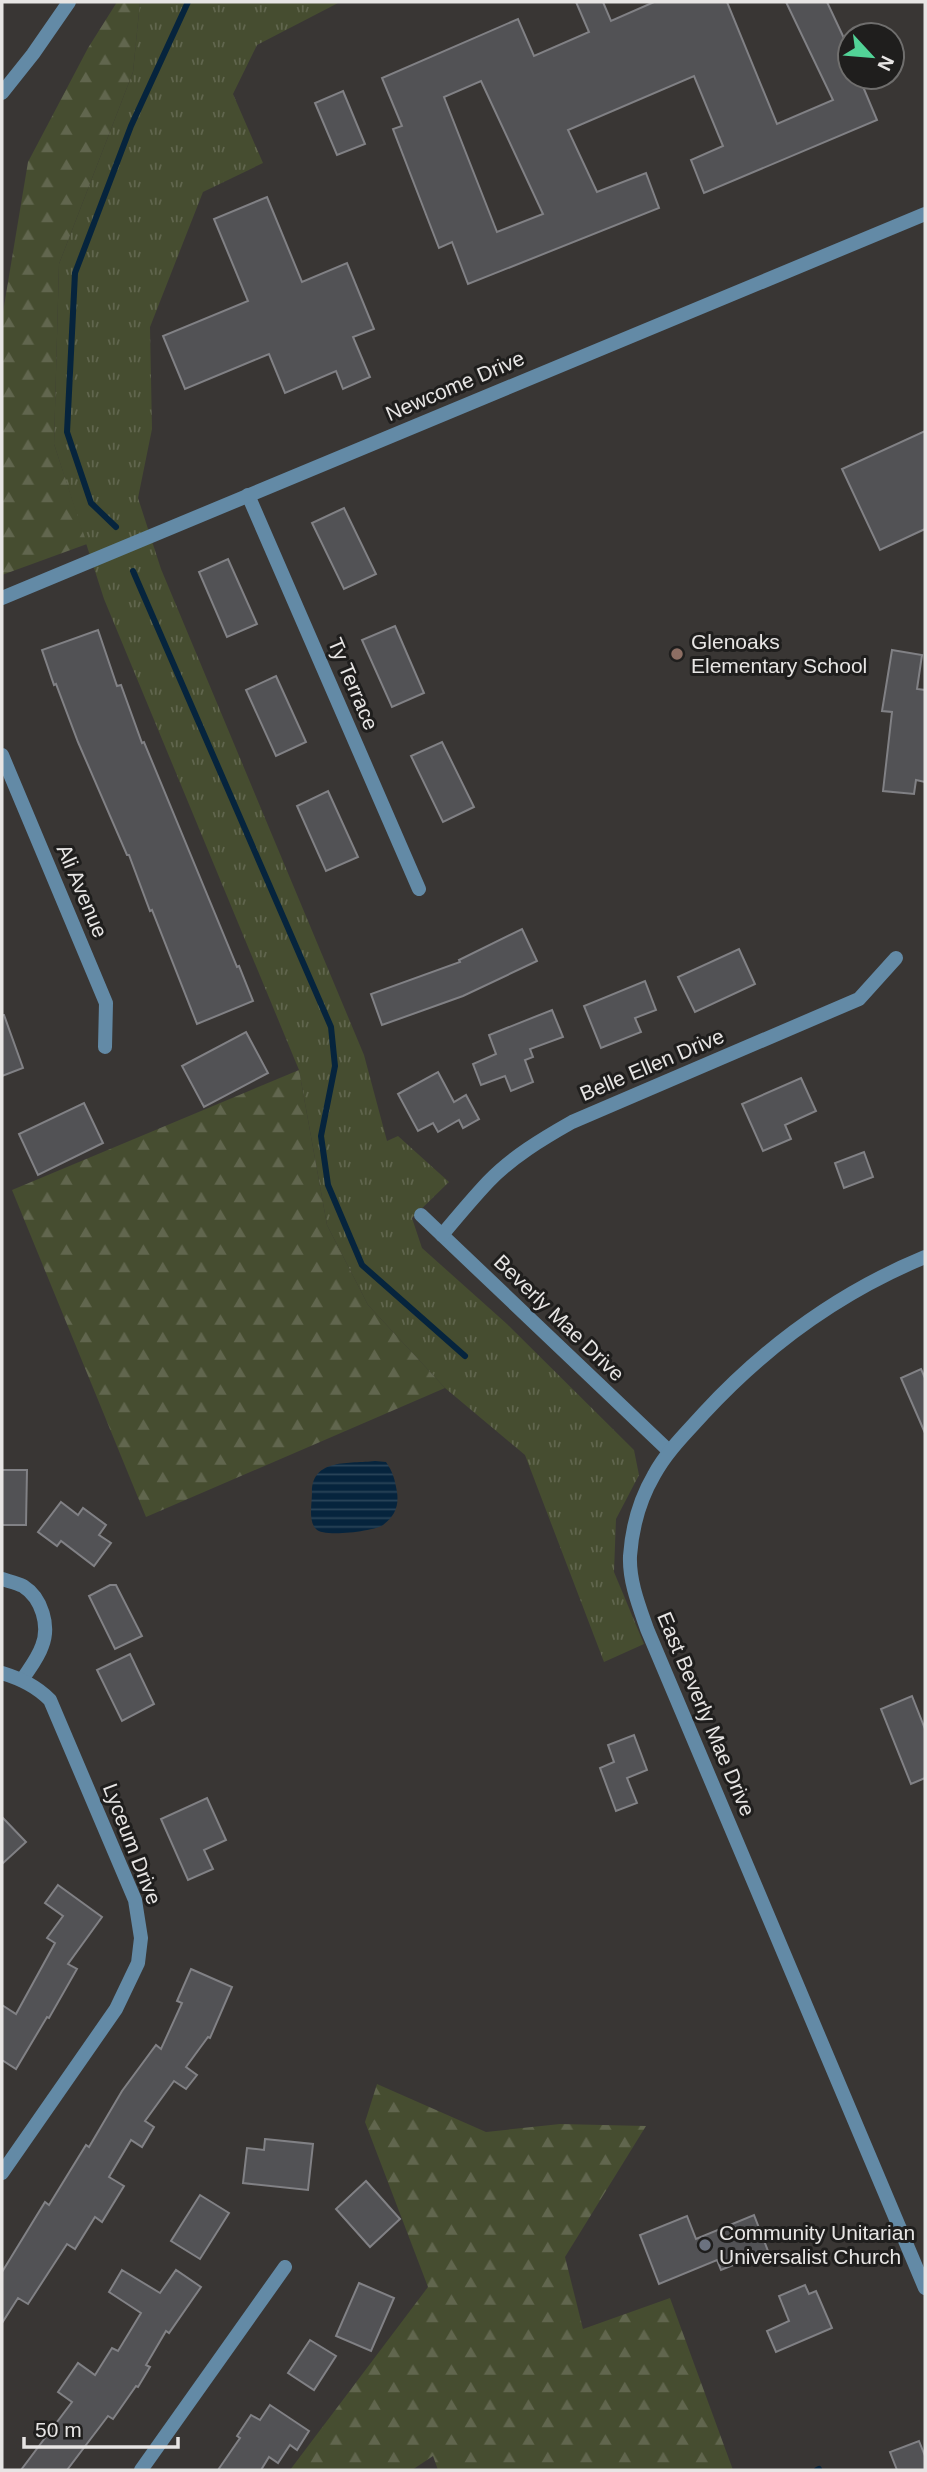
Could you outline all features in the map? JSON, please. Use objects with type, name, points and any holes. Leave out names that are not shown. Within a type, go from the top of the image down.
[{"type":"street","points":[[2,93],[69,2]]},
{"type":"street","name":"Newcome Drive","points":[[2,598],[925,214]]},
{"type":"street","name":"Ty Terrace","points":[[248,495],[419,889]]},
{"type":"street","name":"Ali Avenue","points":[[2,755],[106,1003],[105,1047]]},
{"type":"street","name":"Belle Ellen Drive","points":[[442,1235],[490,1180],[515,1158],[543,1139],[572,1122],[859,999],[896,958]]},
{"type":"street","name":"Beverly Mae Drive","points":[[421,1215],[669,1451]]},
{"type":"street","name":"East Beverly Mae Drive","points":[[925,1257],[859,1288],[808,1320],[761,1357],[669,1451],[653,1476],[642,1501],[630,1559],[634,1591],[647,1629],[925,2288]]},
{"type":"street","points":[[2,1579],[23,1587],[36,1599],[44,1615],[46,1632],[42,1647],[22,1680]]},
{"type":"street","name":"Lyceum Drive","points":[[2,1673],[39,1689],[50,1700],[135,1900],[141,1938],[138,1963],[116,2009],[2,2173]]},
{"type":"street","points":[[141,2470],[285,2267]]},
{"type":"green space","points":[[117,2],[140,2],[133,72],[59,264],[54,444],[87,544],[2,575],[2,318],[28,162],[88,48]]},
{"type":"green space","points":[[140,2],[340,2],[257,45],[233,94],[263,163],[203,192],[150,327],[152,429],[138,498],[161,569],[364,1055],[387,1141],[398,1136],[449,1182],[412,1218],[422,1248],[507,1324],[634,1450],[639,1475],[616,1519],[614,1572],[644,1644],[604,1662],[525,1455],[445,1388],[368,1305],[327,1225],[299,1070],[104,599],[54,444],[59,264],[133,72]]},
{"type":"green space","points":[[299,1070],[327,1225],[368,1305],[445,1388],[146,1517],[12,1190]]},
{"type":"green space","points":[[377,2084],[486,2132],[560,2124],[646,2126],[565,2257],[583,2329],[670,2298],[733,2470],[438,2470],[433,2456],[412,2470],[290,2470],[428,2287],[365,2122]]},
{"type":"water","points":[[386,1462],[394,1480],[397,1502],[391,1518],[383,1525],[360,1531],[328,1533],[316,1529],[312,1521],[311,1506],[314,1481],[318,1473],[334,1465]]},
{"type":"building","points":[[576,2],[603,2],[611,21],[654,2],[727,2],[777,124],[833,100],[786,2],[827,2],[836,21],[836,91],[865,91],[877,120],[704,193],[691,160],[723,146],[694,76],[568,130],[597,192],[646,173],[659,208],[468,284],[452,242],[439,248],[393,129],[402,126],[382,78],[518,19],[534,56],[589,32]],"holes":[[[481,81],[543,214],[497,232],[444,97]]]},
{"type":"building","points":[[343,91],[365,144],[337,155],[315,103]]},
{"type":"building","points":[[267,197],[302,282],[347,263],[374,329],[353,337],[370,377],[343,389],[336,371],[285,393],[269,354],[185,389],[163,336],[248,301],[214,219]]},
{"type":"building","points":[[925,431],[925,529],[880,550],[842,469]]},
{"type":"building","points":[[344,508],[376,574],[344,589],[312,523]]},
{"type":"building","points":[[228,559],[257,624],[227,637],[199,572]]},
{"type":"building","points":[[395,626],[424,693],[392,707],[362,640]]},
{"type":"building","points":[[98,630],[117,686],[121,685],[142,743],[144,742],[253,1001],[197,1024],[129,855],[78,742],[56,684],[54,685],[42,650]]},
{"type":"building","points":[[892,650],[922,655],[917,689],[925,690],[925,782],[916,780],[914,794],[883,791],[892,712],[882,711]]},
{"type":"building","points":[[276,676],[306,742],[276,756],[246,690]]},
{"type":"building","points":[[442,742],[474,807],[443,822],[411,756]]},
{"type":"building","points":[[328,791],[358,857],[326,871],[297,806]]},
{"type":"building","points":[[522,929],[537,961],[463,996],[382,1025],[371,994],[460,962],[459,960]]},
{"type":"building","points":[[739,949],[755,984],[695,1012],[678,977]]},
{"type":"building","points":[[645,981],[656,1010],[635,1018],[641,1032],[601,1048],[584,1006]]},
{"type":"building","points":[[552,1010],[563,1037],[530,1049],[533,1057],[525,1060],[533,1082],[511,1091],[505,1076],[481,1085],[473,1064],[496,1054],[489,1035]]},
{"type":"building","points":[[2,1015],[23,1068],[2,1076]]},
{"type":"building","points":[[246,1032],[268,1073],[204,1107],[182,1066]]},
{"type":"building","points":[[438,1072],[454,1102],[466,1095],[479,1119],[463,1128],[459,1120],[438,1132],[433,1123],[418,1131],[398,1094]]},
{"type":"building","points":[[801,1078],[816,1111],[785,1125],[791,1139],[763,1151],[742,1104]]},
{"type":"building","points":[[84,1103],[103,1143],[38,1175],[19,1134]]},
{"type":"building","points":[[864,1152],[873,1177],[844,1188],[835,1163]]},
{"type":"building","points":[[921,1369],[925,1378],[925,1433],[901,1378]]},
{"type":"building","points":[[2,1470],[27,1470],[26,1525],[2,1525]]},
{"type":"building","points":[[61,1502],[78,1515],[83,1508],[106,1525],[99,1535],[111,1543],[94,1566],[61,1541],[57,1546],[38,1532]]},
{"type":"building","points":[[110,1585],[116,1585],[142,1636],[115,1649],[89,1596]]},
{"type":"building","points":[[130,1654],[154,1704],[122,1721],[97,1670]]},
{"type":"building","points":[[912,1696],[925,1729],[925,1778],[911,1784],[881,1709]]},
{"type":"building","points":[[634,1735],[647,1770],[627,1778],[637,1803],[616,1811],[600,1768],[614,1762],[608,1745]]},
{"type":"building","points":[[207,1798],[226,1840],[204,1850],[213,1869],[188,1880],[161,1819]]},
{"type":"building","points":[[2,1817],[26,1842],[2,1864]]},
{"type":"building","points":[[58,1885],[102,1917],[68,1964],[77,1969],[16,2069],[2,2060],[2,2005],[16,2014],[55,1943],[47,1938],[63,1916],[45,1903]]},
{"type":"building","points":[[191,1969],[232,1987],[210,2038],[208,2037],[186,2067],[197,2075],[186,2089],[174,2081],[145,2121],[154,2127],[142,2147],[131,2140],[109,2177],[124,2186],[102,2222],[95,2217],[75,2249],[67,2244],[28,2304],[18,2298],[2,2323],[2,2272],[45,2202],[49,2205],[86,2145],[89,2147],[122,2091],[156,2045],[161,2049],[182,2003],[177,2001]]},
{"type":"building","points":[[265,2139],[313,2144],[308,2190],[243,2183],[247,2148],[264,2150]]},
{"type":"building","points":[[366,2181],[400,2219],[370,2247],[336,2209]]},
{"type":"building","points":[[200,2195],[229,2213],[200,2259],[171,2241]]},
{"type":"building","name":"Community Unitarian Universalist Church","points":[[754,2215],[768,2251],[721,2270],[717,2260],[659,2284],[640,2235],[687,2216],[696,2239]]},
{"type":"building","points":[[122,2270],[160,2293],[176,2270],[201,2287],[169,2333],[166,2331],[146,2365],[150,2367],[138,2387],[136,2386],[113,2419],[108,2416],[67,2470],[21,2470],[72,2402],[58,2392],[78,2363],[95,2375],[112,2348],[118,2351],[141,2313],[109,2292]]},
{"type":"building","points":[[359,2283],[394,2298],[371,2351],[336,2336]]},
{"type":"building","points":[[805,2285],[809,2294],[816,2291],[832,2328],[776,2352],[767,2331],[789,2321],[779,2296]]},
{"type":"building","points":[[310,2340],[336,2356],[314,2390],[288,2373]]},
{"type":"building","points":[[270,2405],[309,2431],[297,2450],[290,2445],[278,2463],[269,2457],[261,2470],[218,2470],[240,2438],[237,2436],[251,2415],[260,2420]]},
{"type":"building","points":[[919,2441],[925,2456],[925,2470],[897,2470],[890,2452]]},
{"type":"waterway","points":[[116,527],[91,503],[67,432],[75,273],[131,126],[188,2]]},
{"type":"waterway","points":[[133,571],[331,1027],[335,1066],[321,1136],[328,1185],[362,1265],[465,1356]]},
{"type":"place","name":"Glenoaks Elementary School","points":[[677,654]]},
{"type":"place","name":"Community Unitarian Universalist Church","points":[[705,2245]]}]
